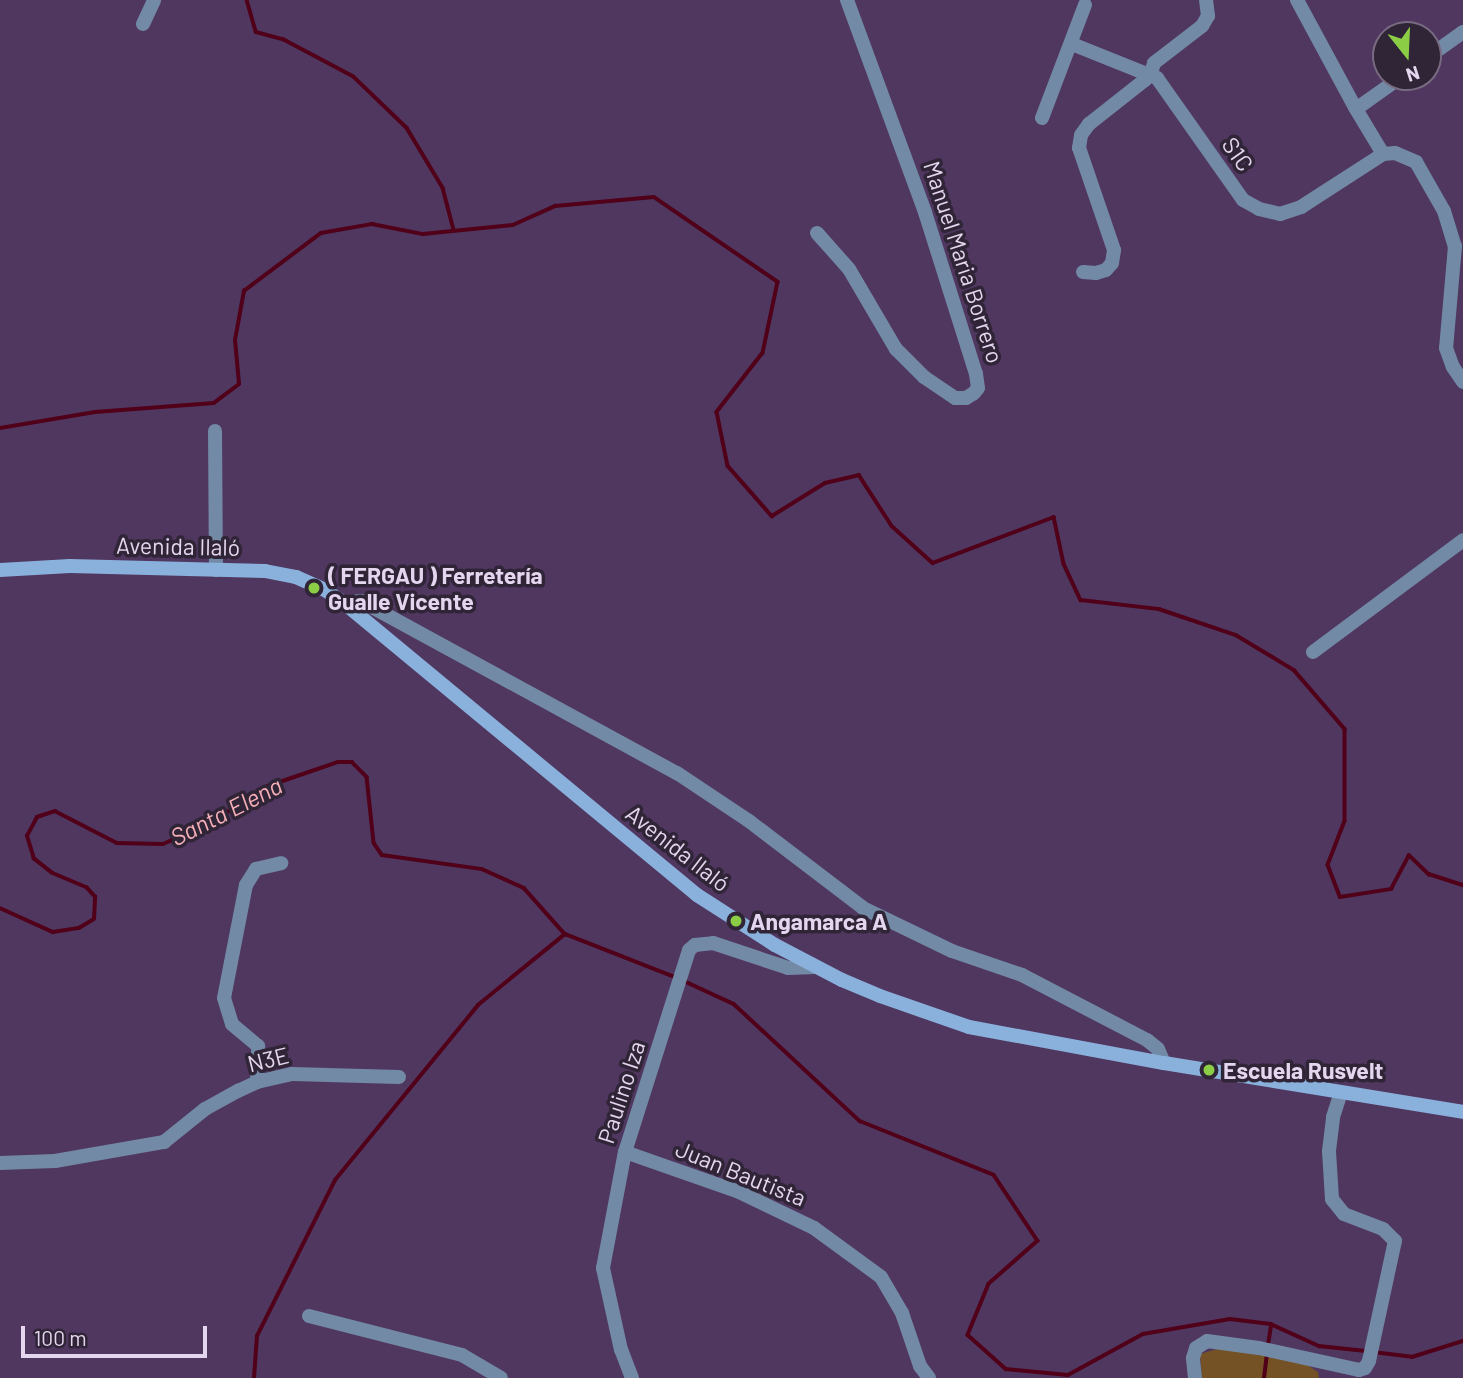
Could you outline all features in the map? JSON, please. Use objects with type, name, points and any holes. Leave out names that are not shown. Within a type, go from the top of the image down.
[{"type":"main road","name":"Avenida Ilaló","points":[[0,570],[70,566],[265,571],[296,577],[325,590],[344,603],[696,895],[775,945],[816,967],[880,996],[969,1027],[1164,1063],[1463,1112]]},
{"type":"street","points":[[143,24],[154,0]]},
{"type":"street","name":"Manuel Maria Borrero","points":[[817,233],[849,269],[896,349],[924,377],[955,398],[966,398],[974,393],[978,388],[976,374],[925,212],[847,0]]},
{"type":"street","points":[[1083,272],[1096,273],[1106,270],[1112,262],[1114,250],[1079,148],[1081,135],[1089,124],[1151,73],[1154,63],[1206,21],[1206,0]]},
{"type":"street","points":[[1297,0],[1356,109],[1384,154],[1395,153],[1416,162],[1444,211],[1455,246],[1454,286],[1446,348],[1452,367],[1463,382]]},
{"type":"street","points":[[1042,118],[1085,5]]},
{"type":"street","points":[[1442,47],[1463,32]]},
{"type":"street","points":[[1072,44],[1151,73]]},
{"type":"street","name":"S1C","points":[[1151,73],[1243,200],[1259,209],[1280,214],[1301,207],[1384,154]]},
{"type":"street","points":[[1356,109],[1381,91]]},
{"type":"street","points":[[215,432],[216,570]]},
{"type":"street","points":[[1313,652],[1463,540]]},
{"type":"street","points":[[344,603],[361,601],[677,773],[749,821],[863,908],[952,951],[1022,975],[1147,1040],[1158,1049],[1164,1063]]},
{"type":"street","points":[[257,1082],[258,1046],[232,1024],[223,998],[246,884],[257,869],[282,863]]},
{"type":"street","name":"Paulino Iza","points":[[632,1378],[621,1350],[603,1268],[625,1152],[689,950],[695,945],[713,943],[788,968],[816,967]]},
{"type":"street","name":"N3E","points":[[0,1163],[55,1161],[164,1142],[205,1109],[257,1082],[292,1074],[399,1077]]},
{"type":"street","points":[[1195,1378],[1193,1358],[1196,1348],[1207,1341],[1248,1346],[1359,1370],[1368,1369],[1374,1328],[1395,1241],[1383,1229],[1344,1214],[1332,1199],[1329,1151],[1333,1116],[1341,1092]]},
{"type":"street","name":"Juan Bautista","points":[[625,1152],[739,1192],[814,1228],[881,1277],[902,1313],[920,1366],[929,1378]]},
{"type":"street","points":[[309,1316],[462,1354],[501,1378]]},
{"type":"shaded area","points":[[1238,1343],[1286,1351],[1318,1372],[1319,1378],[1202,1378],[1200,1354]]},
{"type":"waterway","points":[[247,0],[256,32],[283,39],[353,76],[407,128],[443,188],[454,230]]},
{"type":"waterway","points":[[0,428],[95,412],[214,403],[239,384],[235,340],[244,291],[321,233],[372,224],[423,234],[513,225],[555,206],[654,197],[778,282],[763,353],[717,412],[728,466],[772,516],[825,483],[859,475],[892,526],[933,563],[1054,517],[1064,564],[1081,600],[1159,609],[1236,635],[1294,670],[1345,729],[1345,821],[1328,865],[1340,897],[1391,889],[1409,855],[1429,874],[1463,885]]},
{"type":"waterway","name":"Santa Elena","points":[[0,908],[53,932],[79,928],[94,919],[95,897],[87,888],[52,873],[34,859],[27,836],[37,817],[55,811],[117,843],[163,844],[207,825],[268,786],[338,762],[352,762],[367,777],[374,843],[382,855],[482,869],[524,888],[565,934],[675,977]]},
{"type":"waterway","points":[[254,1378],[257,1336],[335,1180],[478,1005],[565,934]]},
{"type":"waterway","points":[[682,980],[734,1004],[860,1121],[994,1175],[1038,1241],[989,1284],[968,1335],[1006,1369],[1068,1375],[1143,1334],[1230,1319],[1271,1324],[1319,1346],[1366,1351]]},
{"type":"waterway","points":[[1268,1345],[1271,1325]]},
{"type":"waterway","points":[[1373,1352],[1412,1357],[1463,1341]]},
{"type":"waterway","points":[[1264,1378],[1267,1352]]},
{"type":"place","name":"( FERGAU ) Ferretería Gualle Vicente","points":[[314,588]]},
{"type":"place","name":"Angamarca A","points":[[736,921]]},
{"type":"place","name":"Escuela Rusvelt","points":[[1209,1070]]}]
